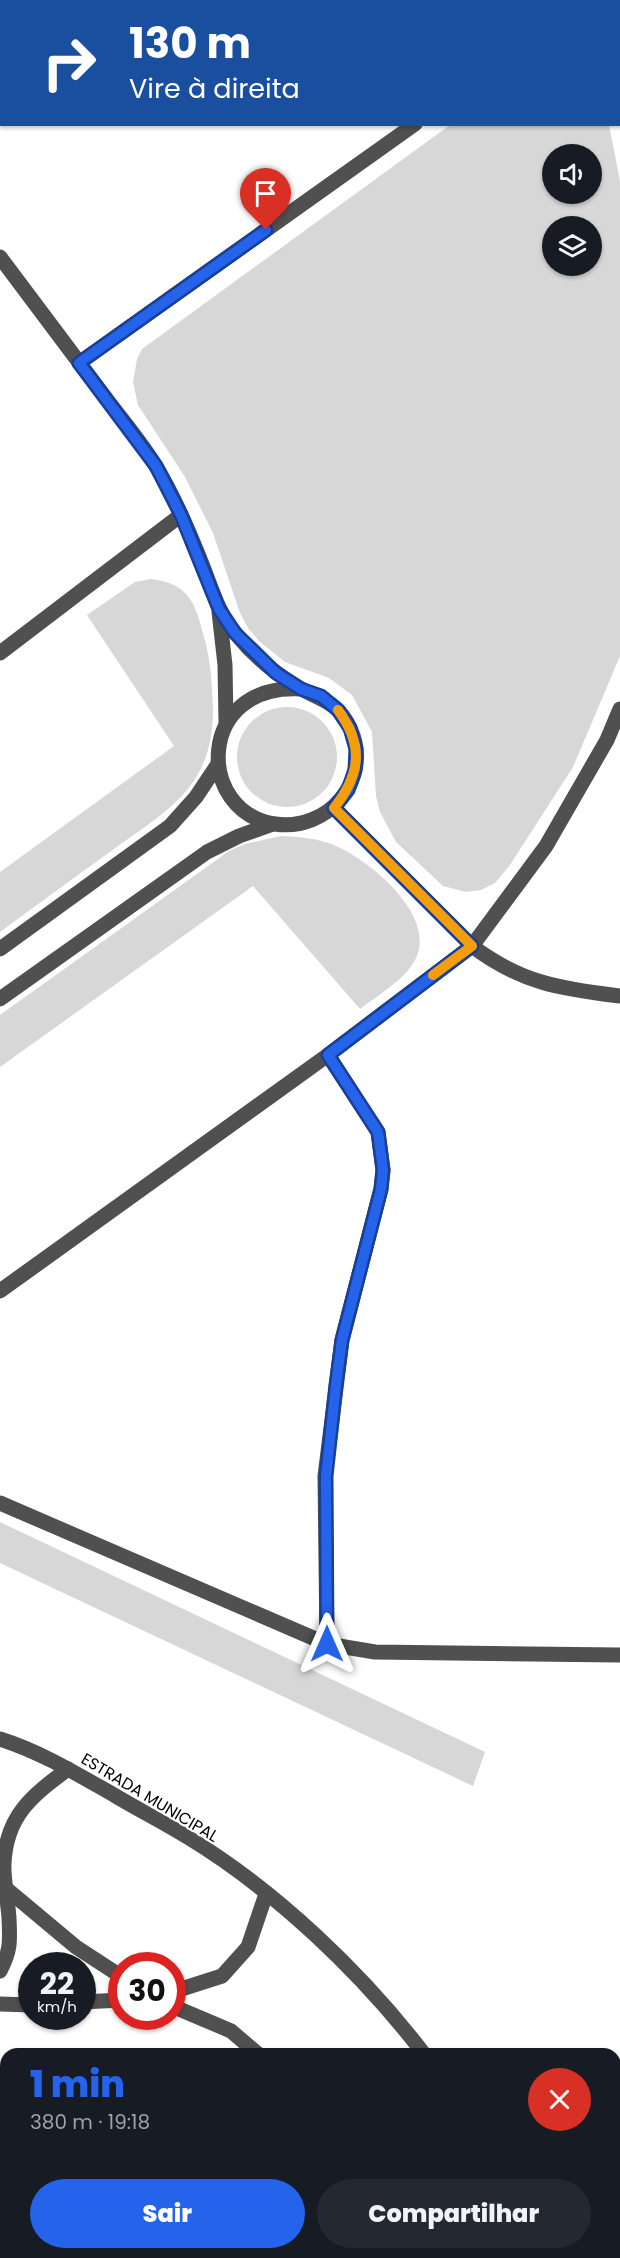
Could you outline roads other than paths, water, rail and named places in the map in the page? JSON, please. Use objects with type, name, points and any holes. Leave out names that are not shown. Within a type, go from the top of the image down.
[{"type":"street","points":[[79,363],[412,126]]},
{"type":"street","points":[[0,257],[156,466],[181,515],[219,609],[254,655],[301,689],[321,696],[338,710],[350,728],[356,749],[355,770],[348,790],[334,808],[316,820],[305,823],[273,824],[253,817],[236,803],[224,786],[218,764],[219,743],[226,722],[239,705],[258,693],[279,688],[301,689]]},
{"type":"street","points":[[0,653],[181,515]]},
{"type":"street","points":[[219,609],[225,665],[226,722]]},
{"type":"street","points":[[0,1291],[328,1055],[472,946],[546,846],[607,740],[620,709]]},
{"type":"street","points":[[0,949],[170,826],[196,797],[218,764]]},
{"type":"street","points":[[334,808],[472,946],[492,961],[539,983],[564,989],[620,996]]},
{"type":"street","points":[[0,999],[207,852],[273,824]]},
{"type":"street","points":[[327,1644],[327,1465],[342,1340],[381,1189],[383,1170],[378,1132],[328,1055]]},
{"type":"street","points":[[0,1503],[327,1644],[375,1652],[620,1654]]},
{"type":"street","name":"ESTRADA MUNICIPAL","points":[[0,1739],[33,1749],[191,1839],[266,1894],[324,1945],[395,2016],[419,2048]]},
{"type":"street","points":[[0,1971],[10,1952],[3,1864],[12,1826],[30,1798],[68,1769]]},
{"type":"street","points":[[4,1887],[75,1947],[108,1968]]},
{"type":"street","points":[[186,1988],[222,1976],[248,1947],[266,1894]]},
{"type":"street","points":[[0,2004],[18,2005]]},
{"type":"street","points":[[186,2012],[231,2031],[251,2048]]}]
